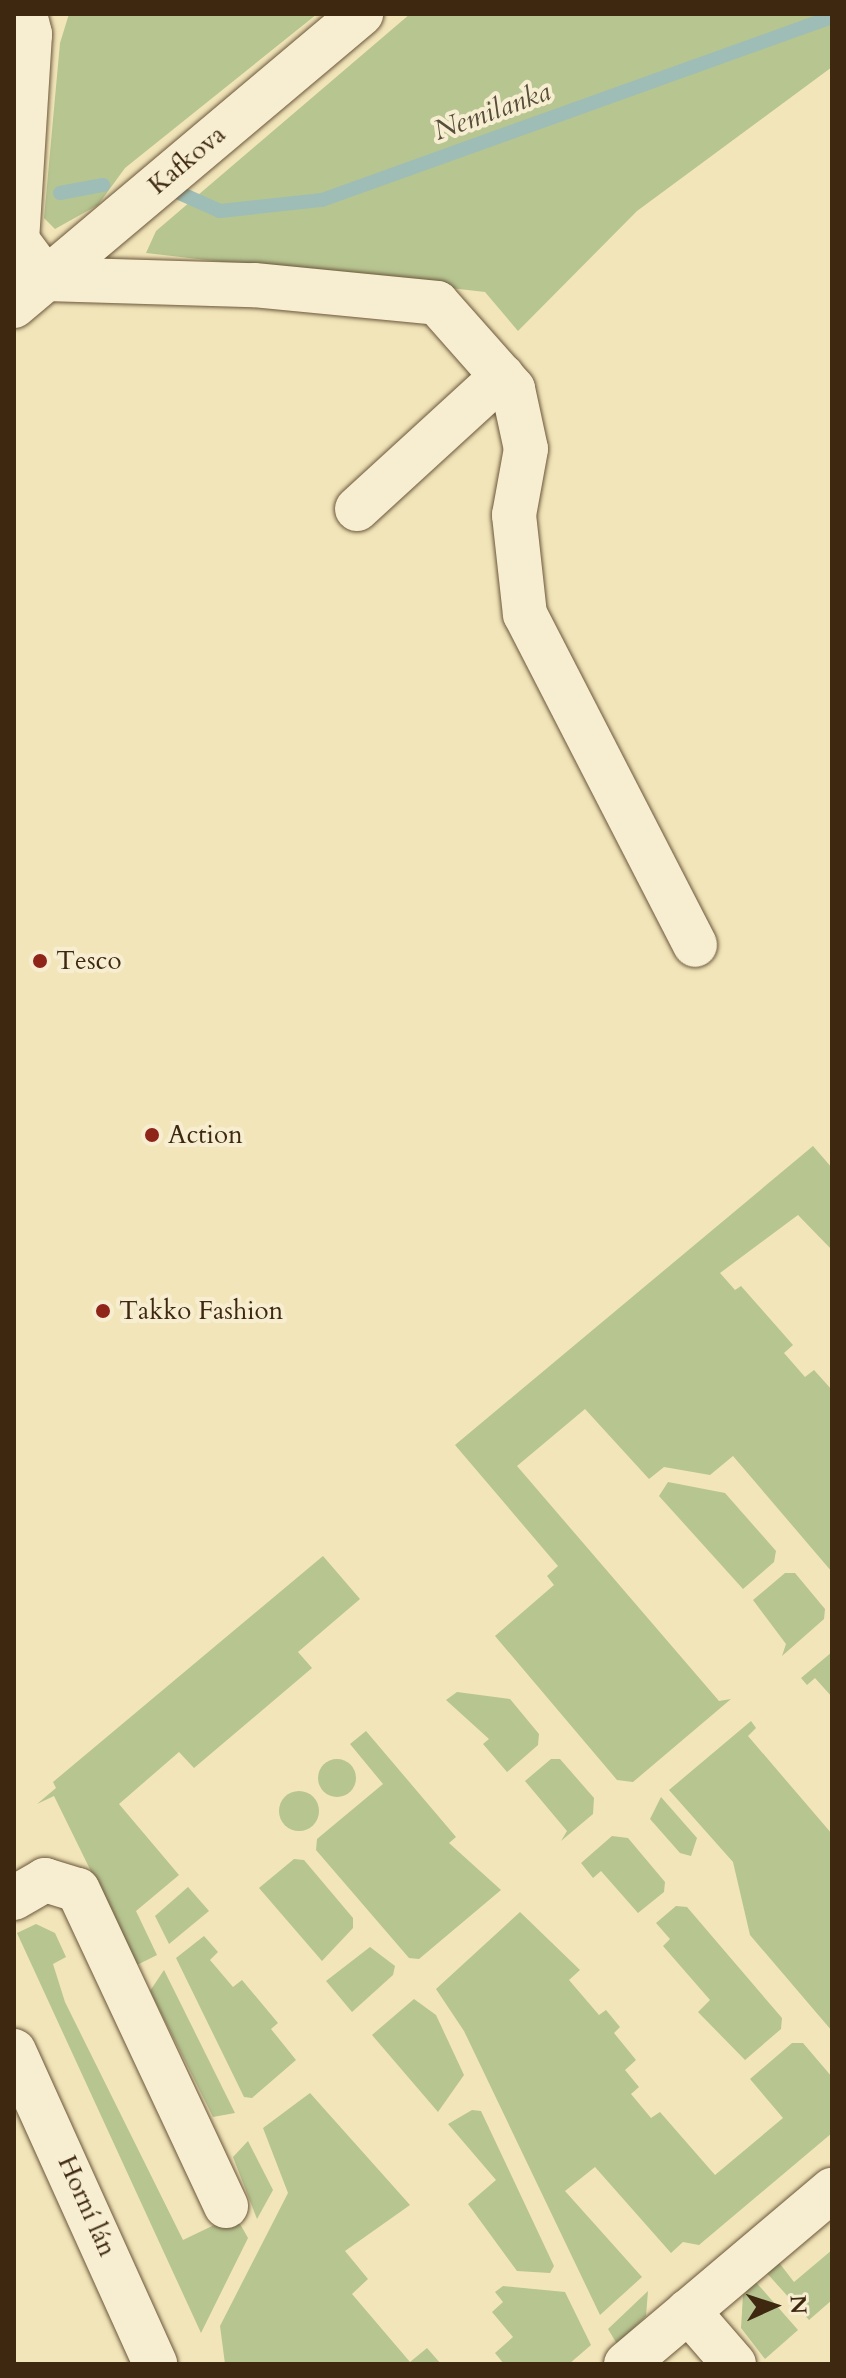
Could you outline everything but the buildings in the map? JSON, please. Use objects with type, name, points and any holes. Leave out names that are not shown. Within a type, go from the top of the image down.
[{"type":"street","points":[[25,14],[30,34],[17,240],[30,292],[254,285],[437,303],[513,389],[526,449],[514,515],[525,614],[695,945]]},
{"type":"street","name":"Kafkova","points":[[30,292],[361,14]]},
{"type":"street","points":[[357,509],[502,376]]},
{"type":"street","points":[[14,1898],[45,1880],[78,1890],[226,2206]]},
{"type":"street","name":"Horní lán","points":[[14,2051],[155,2364]]},
{"type":"street","points":[[626,2364],[832,2190]]},
{"type":"street","points":[[688,2311],[734,2364]]},
{"type":"green space","points":[[69,14],[317,14],[125,168],[98,205],[55,229],[44,218],[60,43]]},
{"type":"green space","points":[[410,14],[832,14],[832,67],[637,211],[518,331],[485,292],[146,253],[156,231]]},
{"type":"green space","points":[[813,1146],[832,1168],[832,1250],[798,1215],[720,1273],[735,1290],[741,1286],[793,1345],[784,1353],[805,1377],[814,1370],[832,1390],[832,1572],[733,1456],[710,1475],[664,1467],[649,1479],[585,1409],[517,1466],[719,1701],[731,1699],[633,1782],[617,1780],[495,1636],[554,1585],[547,1576],[558,1566],[455,1445]]},
{"type":"green space","points":[[668,1482],[725,1493],[776,1551],[774,1562],[743,1589],[659,1496]]},
{"type":"green space","points":[[323,1556],[360,1599],[298,1652],[312,1668],[194,1768],[179,1752],[119,1804],[179,1875],[136,1911],[157,1955],[137,1965],[54,1796],[37,1804],[56,1788],[53,1782]]},
{"type":"green space","points":[[785,1573],[795,1573],[825,1609],[824,1619],[782,1656],[786,1644],[753,1600]]},
{"type":"green space","points":[[832,1652],[832,1697],[815,1678],[807,1685],[801,1678]]},
{"type":"green space","points":[[457,1692],[510,1699],[539,1734],[538,1745],[507,1772],[483,1744],[489,1739],[446,1700]]},
{"type":"green space","points":[[751,1721],[756,1728],[748,1736],[832,1834],[832,2031],[750,1935],[733,1862],[669,1790]]},
{"type":"green space","points":[[366,1731],[456,1837],[449,1843],[501,1890],[419,1959],[409,1958],[316,1850],[317,1839],[383,1784],[350,1744]]},
{"type":"green space","points":[[337,1759],[351,1764],[356,1778],[351,1792],[337,1797],[323,1792],[318,1778],[323,1764]]},
{"type":"green space","points":[[551,1759],[560,1759],[594,1798],[593,1814],[561,1841],[567,1831],[525,1781]]},
{"type":"green space","points":[[299,1791],[313,1797],[319,1811],[313,1825],[299,1831],[285,1825],[279,1811],[285,1797]]},
{"type":"green space","points":[[661,1797],[697,1838],[691,1856],[680,1853],[650,1819]]},
{"type":"green space","points":[[612,1836],[628,1838],[665,1882],[664,1892],[638,1913],[601,1871],[593,1878],[581,1863]]},
{"type":"green space","points":[[294,1859],[304,1860],[353,1918],[353,1928],[322,1961],[259,1888]]},
{"type":"green space","points":[[188,1887],[209,1911],[169,1944],[155,1916]]},
{"type":"green space","points":[[676,1906],[687,1907],[782,2018],[781,2029],[745,2060],[698,2012],[710,2000],[663,1946],[670,1939],[656,1923]]},
{"type":"green space","points":[[520,1912],[580,1970],[569,1980],[599,2015],[606,2010],[620,2027],[614,2033],[636,2060],[625,2070],[639,2087],[631,2094],[651,2118],[660,2112],[715,2175],[783,2118],[750,2079],[792,2043],[803,2043],[832,2077],[832,2133],[699,2245],[683,2242],[671,2253],[595,2167],[565,2191],[642,2277],[600,2315],[464,2031],[436,1989]]},
{"type":"green space","points":[[36,1924],[55,1933],[66,1957],[53,1964],[65,2002],[183,2240],[235,2215],[248,2238],[201,2333],[17,1933]]},
{"type":"green space","points":[[204,1936],[218,1952],[210,1960],[233,1987],[242,1980],[278,2023],[271,2029],[296,2060],[252,2098],[244,2097],[176,1958]]},
{"type":"green space","points":[[370,1947],[395,1966],[393,1975],[352,2012],[326,1981]]},
{"type":"green space","points":[[164,1970],[235,2113],[213,2117],[150,1991]]},
{"type":"green space","points":[[414,1999],[436,2015],[464,2075],[438,2112],[372,2035]]},
{"type":"green space","points":[[310,2093],[410,2205],[345,2251],[368,2279],[352,2294],[410,2362],[427,2348],[441,2364],[225,2364],[220,2326],[288,2193],[263,2128]]},
{"type":"green space","points":[[472,2110],[481,2111],[554,2266],[550,2273],[517,2271],[468,2204],[496,2180],[448,2124]]},
{"type":"green space","points":[[248,2141],[273,2190],[257,2219],[233,2157]]},
{"type":"green space","points":[[832,2250],[832,2300],[809,2320],[765,2271],[777,2260],[794,2282]]},
{"type":"green space","points":[[754,2280],[798,2330],[765,2359],[741,2328],[743,2295]]},
{"type":"green space","points":[[503,2286],[565,2292],[591,2345],[569,2364],[504,2364],[495,2353],[513,2337],[492,2312],[503,2302],[495,2292]]},
{"type":"green space","points":[[648,2291],[646,2316],[617,2344],[608,2329]]},
{"type":"waterway","name":"Nemilanka","points":[[166,187],[220,211],[322,200],[832,17]]},
{"type":"waterway","name":"Nemilanka","points":[[60,193],[103,185]]},
{"type":"place","name":"Tesco","points":[[40,961]]},
{"type":"place","name":"Action","points":[[152,1135]]},
{"type":"place","name":"Takko Fashion","points":[[103,1311]]}]
